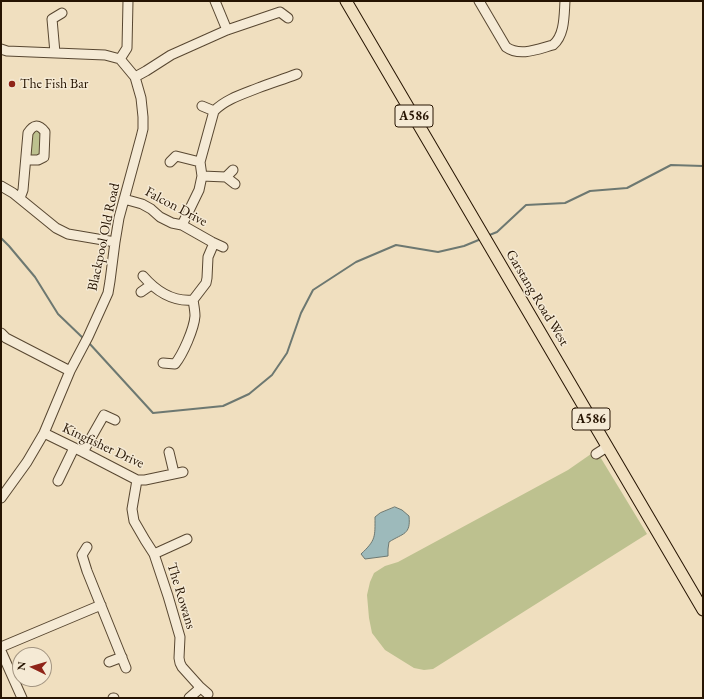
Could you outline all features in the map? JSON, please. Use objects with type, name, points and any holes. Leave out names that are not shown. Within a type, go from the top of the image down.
[{"type":"main road","name":"Garstang Road West","points":[[346,1],[703,610]]},
{"type":"street","points":[[1,49],[6,51],[105,55],[120,59],[127,48],[128,1]]},
{"type":"street","points":[[479,1],[506,47],[510,50],[520,52],[553,45],[557,42],[563,27],[565,1]]},
{"type":"street","points":[[218,8],[227,30]]},
{"type":"street","points":[[135,77],[171,55],[278,8],[288,18]]},
{"type":"street","points":[[55,53],[52,19],[62,14]]},
{"type":"street","name":"Blackpool Old Road","points":[[1,498],[27,462],[44,433],[70,371],[108,293],[119,218],[143,128],[141,98],[135,77],[120,59]]},
{"type":"street","points":[[182,225],[199,190],[202,176],[200,162],[214,111],[220,105],[229,100],[252,95],[297,74]]},
{"type":"street","points":[[202,106],[214,111]]},
{"type":"street","points":[[173,155],[200,162]]},
{"type":"street","points":[[20,198],[23,190],[26,160]]},
{"type":"street","points":[[226,177],[233,170]]},
{"type":"street","points":[[202,176],[226,177],[235,184]]},
{"type":"street","points":[[1,186],[20,198],[56,228],[63,232],[115,242]]},
{"type":"street","name":"Falcon Drive","points":[[124,199],[142,204],[151,209],[160,217],[172,223],[182,225],[222,247]]},
{"type":"street","name":"Falcon Drive","points":[[193,300],[206,283],[208,257],[214,243]]},
{"type":"street","points":[[143,276],[151,285],[173,298],[186,301],[193,300],[195,316],[194,324],[177,368],[163,363]]},
{"type":"street","points":[[141,292],[151,285]]},
{"type":"street","points":[[1,333],[6,338],[70,371]]},
{"type":"street","points":[[83,452],[102,411],[115,420]]},
{"type":"street","name":"Kingfisher Drive","points":[[44,433],[137,480],[145,480],[179,472],[169,452]]},
{"type":"street","points":[[596,454],[607,447]]},
{"type":"street","points":[[58,481],[74,448]]},
{"type":"street","name":"The Rowans","points":[[137,480],[132,509],[134,521],[154,554],[168,596],[180,636],[180,663],[200,687],[208,694]]},
{"type":"street","name":"The Rowans","points":[[154,554],[187,539]]},
{"type":"street","points":[[81,551],[87,571],[126,668]]},
{"type":"street","points":[[1,647],[101,605]]},
{"type":"street","points":[[1,651],[22,698]]},
{"type":"street","points":[[109,662],[122,657]]},
{"type":"street","points":[[189,698],[200,687]]},
{"type":"green space","points":[[42,127],[44,157],[26,160],[28,133]]},
{"type":"green space","points":[[591,454],[599,455],[647,534],[433,669],[424,670],[414,668],[385,650],[372,633],[369,618],[367,595],[374,573],[385,566],[398,562],[568,470]]},
{"type":"water","points":[[395,507],[402,510],[409,516],[409,527],[405,533],[389,542],[388,556],[365,559],[361,554],[370,545],[374,538],[375,517],[380,513]]},
{"type":"waterway","points":[[487,236],[497,232],[526,205],[565,203],[590,191],[627,188],[671,165],[703,166]]},
{"type":"waterway","points":[[1,238],[35,277],[58,314],[84,339]]},
{"type":"waterway","points":[[89,343],[153,413],[223,406],[249,394],[272,375],[287,353],[301,313],[313,290],[356,262],[396,245],[438,252],[464,246],[481,239]]},
{"type":"place","name":"The Fish Bar","points":[[12,84]]}]
